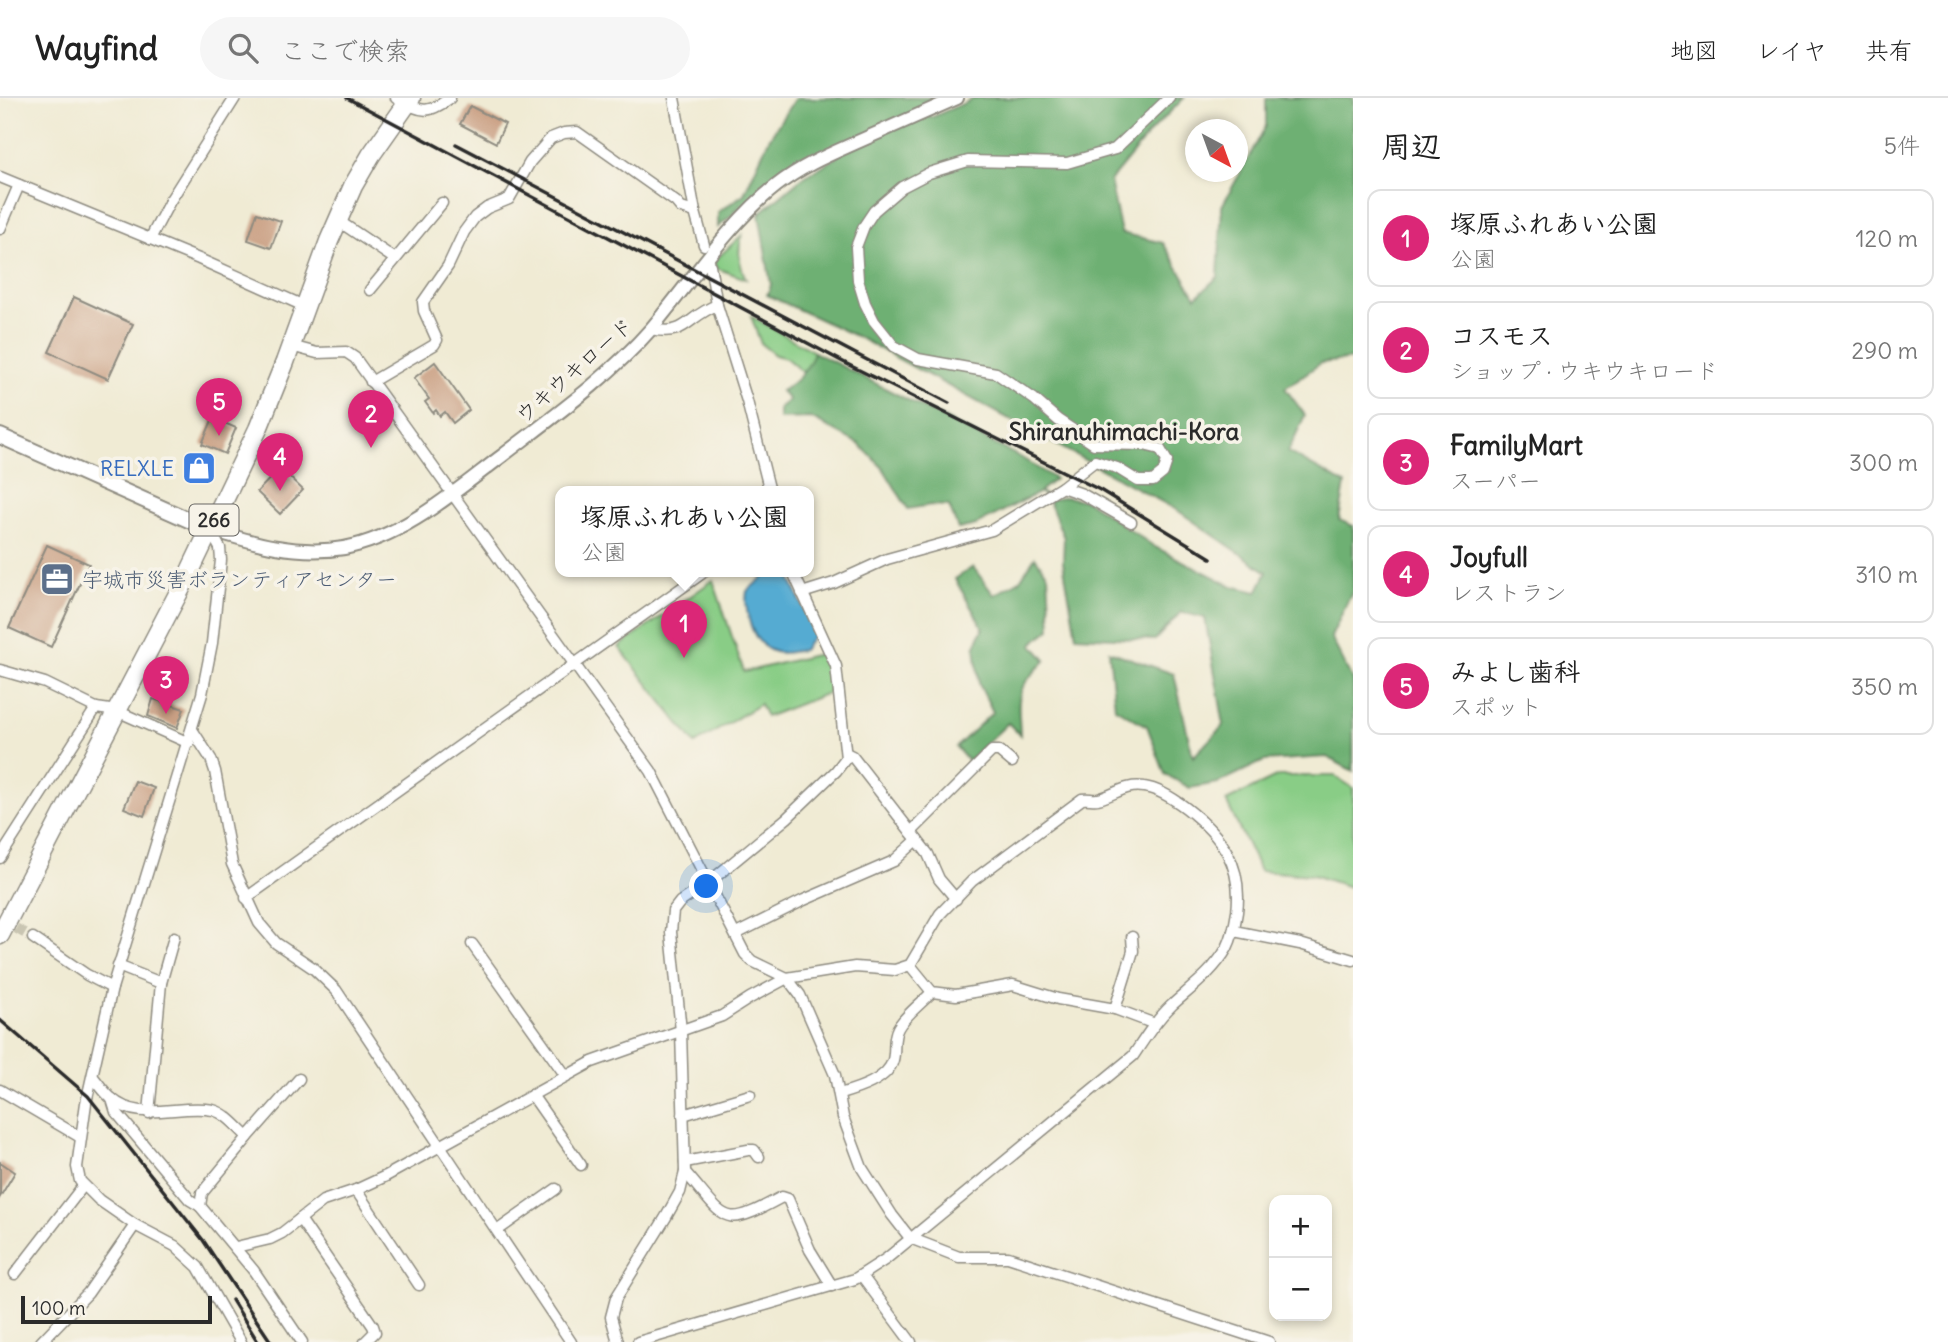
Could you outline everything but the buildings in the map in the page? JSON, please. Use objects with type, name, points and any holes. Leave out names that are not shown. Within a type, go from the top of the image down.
[{"type":"highway","name":"266","points":[[0,935],[164,623],[258,429],[337,220],[371,155],[405,100]]},
{"type":"main road","points":[[0,436],[209,529]]},
{"type":"street","points":[[150,239],[170,201],[235,98]]},
{"type":"street","points":[[405,100],[427,110],[435,109],[450,98]]},
{"type":"street","points":[[674,98],[695,212],[704,245]]},
{"type":"street","name":"ウキウキロード","points":[[209,529],[255,544],[293,550],[344,548],[373,540],[414,519],[573,403],[619,362],[651,328],[717,246],[775,187],[826,157],[957,98]]},
{"type":"street","points":[[802,593],[834,583],[887,559],[992,530],[1062,487],[1095,461],[1117,468],[1138,481],[1153,481],[1163,473],[1167,461],[1160,449],[1144,444],[1094,444],[996,373],[918,359],[894,346],[874,321],[865,303],[858,279],[856,247],[864,226],[874,211],[902,187],[929,173],[968,161],[1067,163],[1115,149],[1170,98]]},
{"type":"street","points":[[371,382],[435,345],[437,340],[424,311],[423,302],[448,266],[475,217],[487,208],[509,200],[530,162],[551,138],[577,132],[681,208],[695,212]]},
{"type":"street","points":[[0,177],[304,306]]},
{"type":"street","points":[[0,229],[19,185]]},
{"type":"street","points":[[370,290],[442,203]]},
{"type":"street","points":[[337,220],[395,259]]},
{"type":"street","points":[[710,265],[717,305],[747,401],[768,486]]},
{"type":"street","points":[[651,328],[666,332],[678,331],[702,310],[717,305]]},
{"type":"street","points":[[290,346],[317,354],[351,354],[651,771],[745,954],[752,961],[788,978],[800,995],[835,1074],[843,1117],[862,1168],[910,1238],[960,1257],[1008,1257],[1269,1342]]},
{"type":"street","points":[[1062,487],[1074,490],[1131,522]]},
{"type":"street","points":[[209,529],[220,548],[221,560],[208,671],[193,731],[112,988],[80,1137],[78,1175],[83,1186],[135,1224],[168,1241],[190,1258],[198,1267],[241,1342]]},
{"type":"street","points":[[246,898],[698,577]]},
{"type":"street","points":[[618,1342],[611,1317],[616,1298],[680,1192],[685,1167],[681,1031],[670,920],[673,911],[680,902],[708,883],[787,818],[843,762],[846,753],[836,666],[795,577]]},
{"type":"street","points":[[0,670],[45,683],[96,708],[117,710],[189,743]]},
{"type":"street","points":[[0,858],[96,708]]},
{"type":"street","points":[[193,731],[211,759],[215,771],[232,863],[246,898],[266,934],[325,977],[336,990],[571,1342]]},
{"type":"street","points":[[736,934],[804,900],[894,862],[914,836],[992,751],[999,751],[1012,762]]},
{"type":"street","points":[[846,753],[852,756],[928,854],[939,879],[956,899]]},
{"type":"street","points":[[236,1247],[270,1239],[282,1233],[323,1201],[356,1190],[603,1057],[730,1012],[788,978],[855,967],[895,970],[910,965],[940,914],[989,867],[1082,799],[1099,799],[1129,787],[1144,787],[1181,804],[1219,839],[1234,868],[1238,886],[1234,931],[1226,950],[1206,974],[1155,1024],[1133,1056],[862,1276],[638,1342]]},
{"type":"street","points":[[1234,931],[1300,944],[1353,960]]},
{"type":"street","points":[[149,1113],[160,983],[174,937]]},
{"type":"street","points":[[1115,1009],[1133,951],[1132,937]]},
{"type":"street","points":[[33,938],[87,975],[112,988]]},
{"type":"street","points":[[472,944],[566,1076]]},
{"type":"street","points":[[910,965],[932,992],[956,995],[1013,985],[1058,999],[1115,1009],[1155,1024]]},
{"type":"street","points":[[118,966],[160,983]]},
{"type":"street","points":[[840,1094],[876,1079],[889,1069],[893,1060],[893,1043],[900,1024],[932,992]]},
{"type":"street","points":[[93,1077],[112,1099],[125,1106],[149,1113],[170,1109],[212,1110],[221,1113],[248,1137]]},
{"type":"street","points":[[200,1206],[202,1193],[299,1079]]},
{"type":"street","points":[[0,1090],[80,1137]]},
{"type":"street","points":[[532,1095],[581,1165]]},
{"type":"street","points":[[683,1115],[750,1095]]},
{"type":"street","points":[[112,1099],[116,1112],[190,1200],[200,1206],[236,1247],[302,1342]]},
{"type":"street","points":[[685,1167],[748,1150],[754,1150],[759,1157]]},
{"type":"street","points":[[685,1167],[719,1212],[728,1217],[739,1218],[782,1197],[788,1199],[810,1250],[832,1286]]},
{"type":"street","points":[[15,1274],[83,1186]]},
{"type":"street","points":[[498,1230],[556,1189]]},
{"type":"street","points":[[356,1190],[419,1285]]},
{"type":"street","points":[[300,1219],[373,1326],[375,1332],[365,1342]]},
{"type":"street","points":[[41,1342],[88,1293],[135,1224]]},
{"type":"street","points":[[862,1276],[911,1342]]},
{"type":"green space","points":[[795,98],[935,98],[930,101],[930,118],[976,98],[1184,98],[1151,131],[1110,181],[1121,233],[1163,243],[1196,297],[1218,277],[1222,206],[1235,182],[1248,182],[1248,159],[1266,126],[1266,98],[1353,98],[1353,359],[1321,363],[1285,388],[1305,415],[1288,452],[1345,484],[1339,520],[1353,526],[1353,590],[1331,637],[1353,681],[1353,771],[1327,757],[1264,761],[1218,783],[1190,788],[1165,774],[1147,726],[1115,708],[1109,651],[1174,674],[1193,757],[1224,725],[1205,618],[1181,612],[1155,640],[1076,636],[1063,562],[1064,538],[1049,501],[1040,492],[976,525],[958,529],[949,506],[931,505],[908,509],[883,468],[859,444],[811,418],[779,419],[779,408],[789,400],[781,391],[801,375],[814,352],[1022,458],[1055,479],[1040,491],[1049,500],[1067,497],[1087,501],[1155,547],[1232,586],[1257,592],[1267,572],[1177,510],[860,338],[767,295],[771,285],[759,214],[799,180],[837,157],[833,147],[785,171],[718,227],[718,212],[744,194],[769,139]]},
{"type":"green space","points":[[742,235],[740,257],[746,279],[716,268],[714,261]]},
{"type":"green space","points":[[751,316],[814,352],[811,363],[802,372],[786,358],[775,355],[761,344]]},
{"type":"green space","points":[[1035,557],[1048,575],[1051,628],[1032,644],[1046,660],[1028,679],[1020,693],[1020,735],[1008,723],[968,761],[956,747],[993,712],[979,684],[975,646],[983,628],[955,579],[973,567],[994,595],[1020,580]]},
{"type":"green space","points":[[713,580],[744,672],[824,653],[829,663],[833,691],[766,717],[760,704],[695,744],[619,647]]},
{"type":"green space","points":[[1278,776],[1335,776],[1353,788],[1353,888],[1313,875],[1260,871],[1226,801]]},
{"type":"water","points":[[763,577],[789,577],[813,628],[813,636],[803,650],[774,652],[763,646],[750,624],[747,591]]},
{"type":"tunnel","points":[[3,921],[33,938]]},
{"type":"railway","points":[[347,98],[847,364],[1100,490],[1211,558]]},
{"type":"railway","points":[[456,144],[949,403]]},
{"type":"railway","points":[[0,1020],[88,1096],[203,1240],[271,1342]]},
{"type":"railway","points":[[232,1300],[258,1342]]},
{"type":"place","name":"みよし歯科","points":[[219,436]]},
{"type":"place","name":"コスモス","points":[[371,448]]},
{"type":"place","name":"RELXLE","points":[[199,468]]},
{"type":"place","name":"Joyfull","points":[[280,491]]},
{"type":"place","name":"宇城市災害ボランティアセンター","points":[[57,579]]},
{"type":"place","name":"塚原ふれあい公園","points":[[684,658]]},
{"type":"place","name":"FamilyMart","points":[[166,714]]},
{"type":"district","name":"Shiranuhimachi-Kora","points":[[1124,431]]}]
